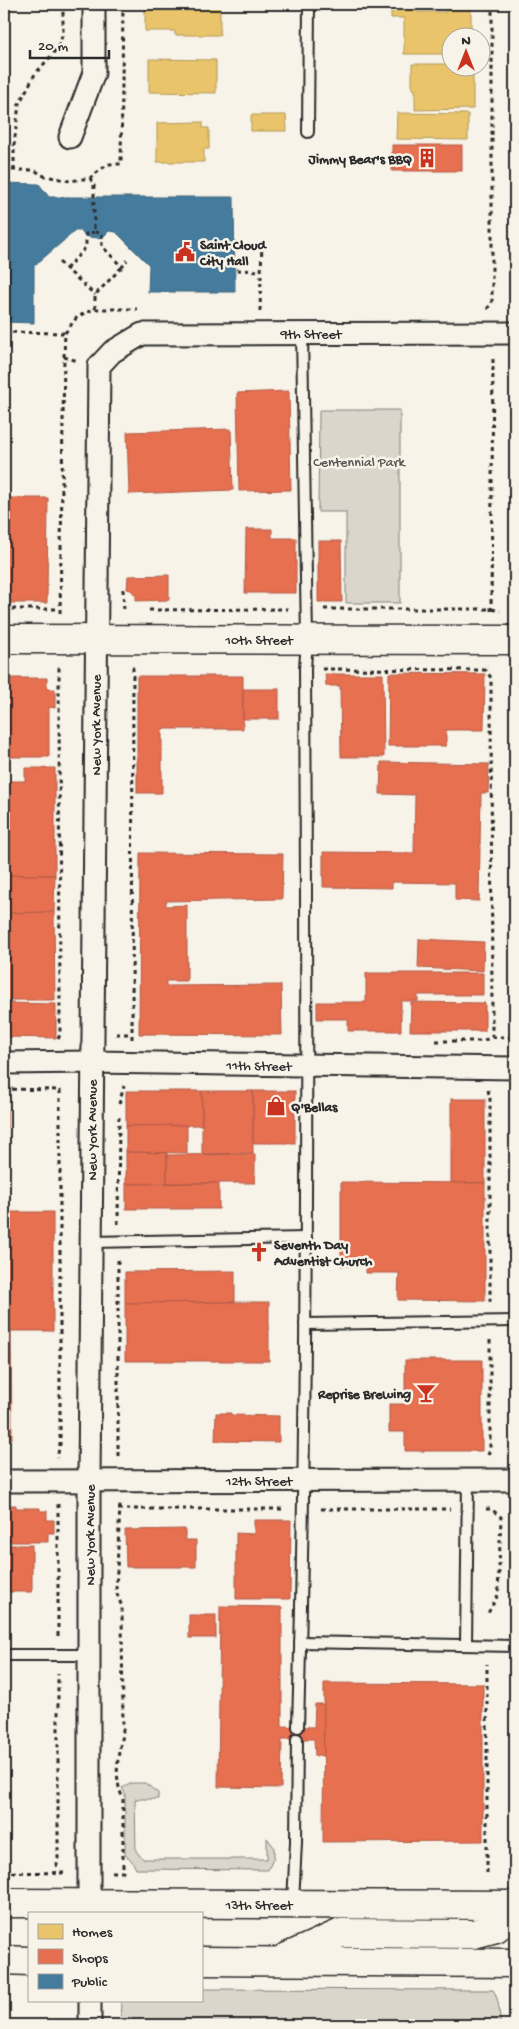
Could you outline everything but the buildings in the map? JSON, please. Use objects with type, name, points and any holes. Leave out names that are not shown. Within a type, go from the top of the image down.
[{"type":"main road","name":"10th Street","points":[[4,639],[515,640]]},
{"type":"main road","name":"13th Street","points":[[4,1903],[89,1908],[293,1904],[515,1904]]},
{"type":"main road","points":[[277,1962],[341,1933],[474,1934],[496,1928],[515,1909]]},
{"type":"main road","points":[[4,1960],[28,1960]]},
{"type":"main road","points":[[202,1961],[515,1963]]},
{"type":"street","points":[[70,137],[94,73],[94,4]]},
{"type":"street","name":"9th Street","points":[[112,352],[142,334],[515,333]]},
{"type":"street","name":"New York Avenue","points":[[89,1908],[90,1242],[99,366],[112,352]]},
{"type":"street","name":"11th Street","points":[[4,1063],[92,1062],[515,1068]]},
{"type":"street","name":"12th Street","points":[[4,1480],[515,1480]]},
{"type":"street","points":[[90,2002],[90,2025]]},
{"type":"lane","points":[[308,4],[308,132]]},
{"type":"lane","points":[[298,1727],[306,1238],[305,669],[307,640],[302,333]]},
{"type":"lane","points":[[90,1242],[306,1238]]},
{"type":"lane","points":[[305,1324],[515,1321]]},
{"type":"lane","points":[[466,1645],[468,1480]]},
{"type":"lane","points":[[300,1642],[515,1646]]},
{"type":"lane","points":[[4,1655],[89,1655]]},
{"type":"lane","points":[[293,1904],[297,1739]]},
{"type":"path","points":[[14,170],[14,145],[18,104],[35,74],[59,45],[63,33],[63,4]]},
{"type":"path","points":[[4,170],[35,170],[41,175],[70,180],[90,178],[108,164],[121,164],[123,4]]},
{"type":"path","points":[[90,178],[94,185],[94,232]]},
{"type":"path","points":[[66,269],[86,247],[86,234],[94,232],[102,233],[102,246],[122,267]]},
{"type":"path","points":[[260,312],[262,241]]},
{"type":"path","points":[[95,309],[95,295],[127,260]]},
{"type":"path","points":[[59,262],[95,295]]},
{"type":"path","points":[[237,270],[261,271]]},
{"type":"path","points":[[488,640],[492,609],[492,303]]},
{"type":"path","points":[[4,332],[66,333]]},
{"type":"path","points":[[4,609],[60,610]]},
{"type":"path","points":[[54,1041],[60,1035],[59,668]]},
{"type":"path","points":[[482,1458],[488,1455],[490,1450],[488,1068],[490,1038],[515,1037]]},
{"type":"path","points":[[59,1448],[89,1446],[118,1449],[122,1452]]},
{"type":"path","points":[[58,1509],[491,1509],[501,1517],[498,1595],[487,1612],[486,1873]]},
{"type":"green space","name":"Centennial Park","points":[[319,410],[400,410],[400,603],[346,603],[346,512],[318,512]]},
{"type":"green space","points":[[132,1783],[145,1783],[158,1793],[158,1799],[135,1799],[136,1851],[143,1859],[267,1859],[267,1838],[274,1847],[274,1857],[268,1870],[136,1869],[132,1861],[125,1855],[125,1793],[122,1788]]},
{"type":"green space","points":[[202,1989],[493,1990],[498,2002],[500,2025],[120,2025],[121,2002],[202,2002]]},
{"type":"place","name":"Jimmy Bear's BBQ","points":[[427,158]]},
{"type":"place","name":"Saint Cloud City Hall","points":[[185,252]]},
{"type":"place","name":"Q'Bellas","points":[[276,1106]]},
{"type":"place","name":"Seventh Day Adventist Church","points":[[259,1252]]},
{"type":"place","name":"Reprise Brewing","points":[[426,1393]]}]
